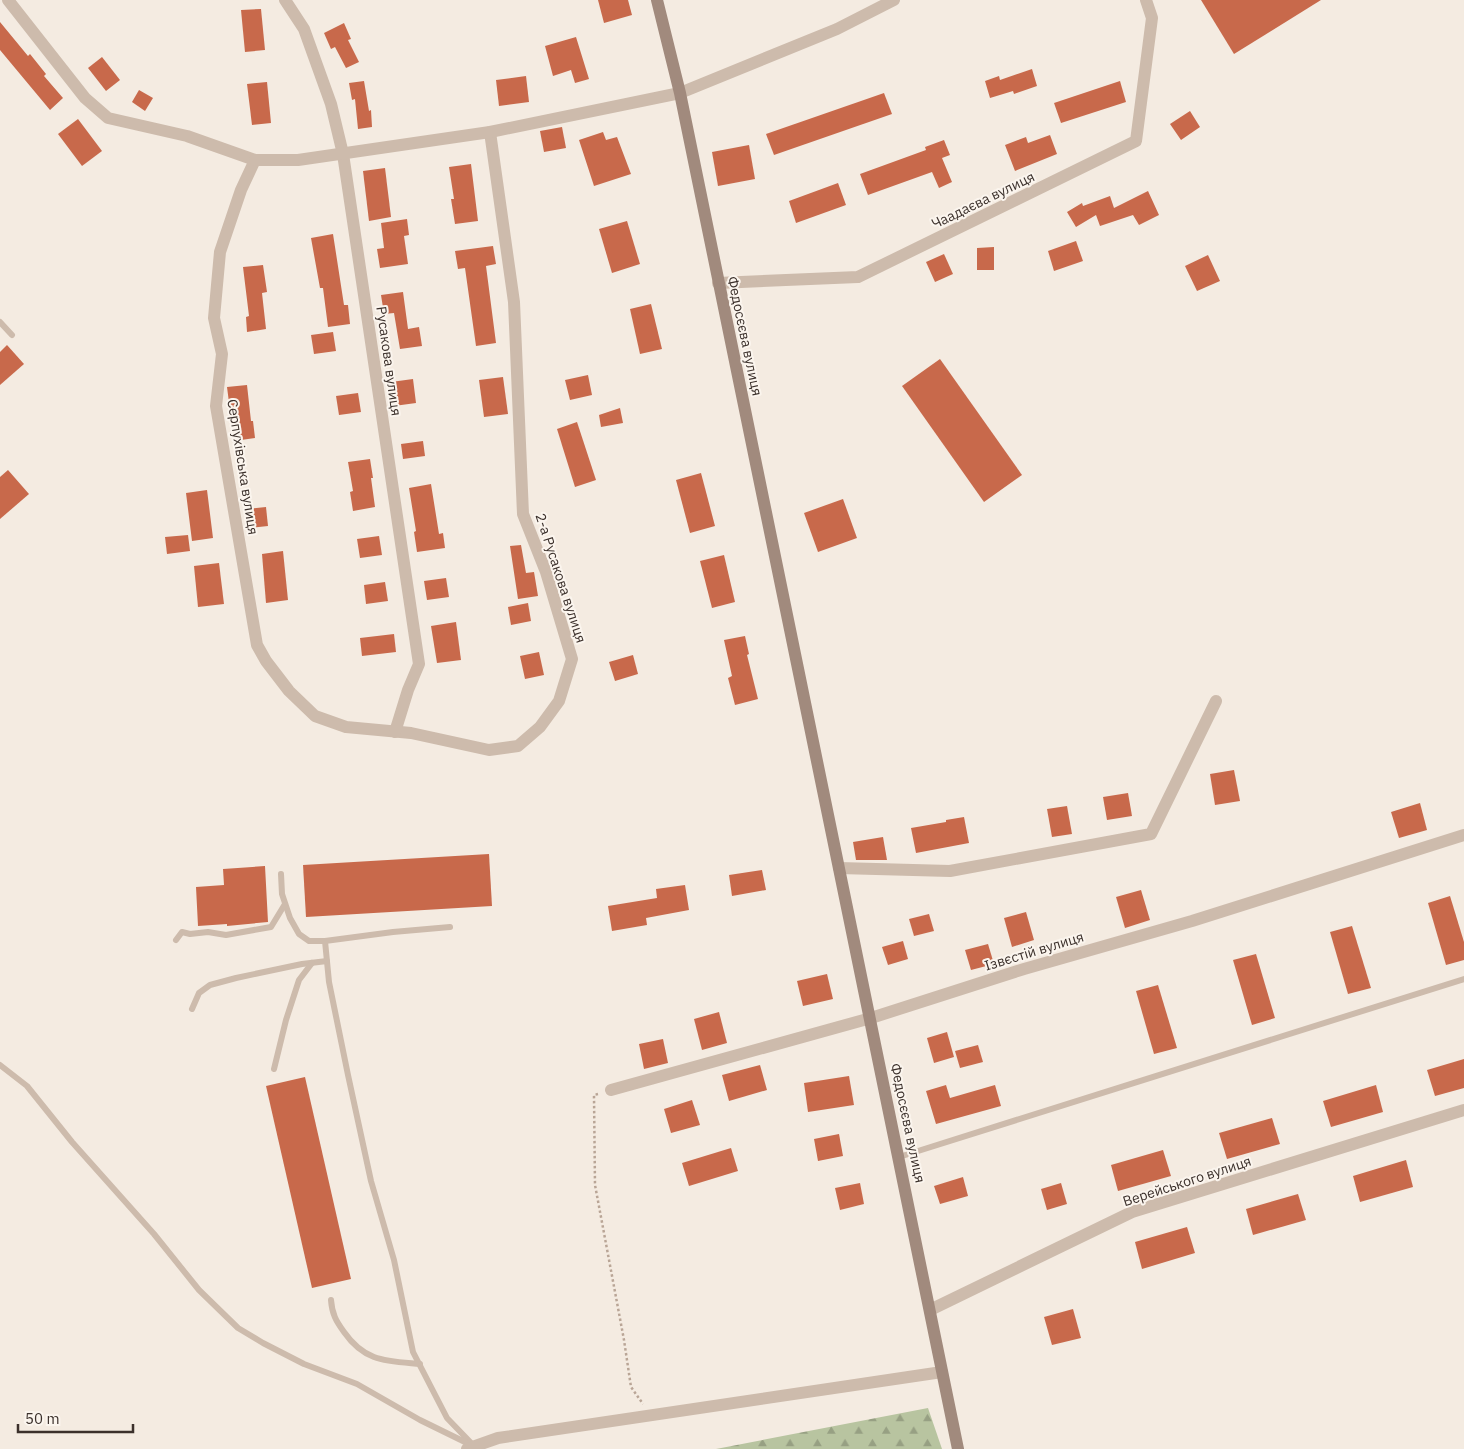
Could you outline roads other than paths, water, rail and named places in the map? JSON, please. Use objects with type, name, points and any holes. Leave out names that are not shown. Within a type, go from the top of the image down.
[{"type":"main road","name":"Федосєєва вулиця","points":[[657,0],[680,94],[958,1449]]},
{"type":"street","points":[[8,0],[85,98],[108,118],[187,136],[255,160],[298,160],[490,132],[680,94],[837,29],[894,0]]},
{"type":"street","name":"Русакова вулиця","points":[[285,0],[304,29],[331,104],[343,154],[419,664],[408,690],[395,732]]},
{"type":"street","name":"Чаадаєва вулиця","points":[[718,283],[858,277],[1136,141],[1152,18],[1146,0]]},
{"type":"street","name":"2-а Русакова вулиця","points":[[257,645],[266,661],[289,691],[315,716],[346,727],[411,734],[489,750],[518,746],[540,727],[559,701],[572,659],[546,572],[523,514],[514,302],[490,132]]},
{"type":"street","name":"Серпухівська вулиця","points":[[255,160],[240,190],[220,252],[214,318],[222,354],[216,406],[257,645]]},
{"type":"street","points":[[840,868],[950,871],[1152,834],[1216,701]]},
{"type":"street","name":"Ізвєстій вулиця","points":[[611,1090],[870,1018],[1024,969],[1202,918],[1464,835]]},
{"type":"street","name":"Верейського вулиця","points":[[930,1310],[1132,1212],[1464,1110]]},
{"type":"street","points":[[471,1448],[498,1438],[942,1372]]},
{"type":"lane","points":[[0,322],[12,335]]},
{"type":"lane","points":[[281,874],[282,894],[290,918],[299,934],[309,941],[325,941],[450,927]]},
{"type":"lane","points":[[176,940],[182,932],[190,934],[208,932],[226,934],[271,928],[286,904]]},
{"type":"lane","points":[[325,941],[328,982],[371,1180],[394,1260],[413,1352],[447,1418],[471,1448]]},
{"type":"lane","points":[[192,1009],[199,993],[210,985],[236,978],[326,961]]},
{"type":"lane","points":[[274,1069],[286,1020],[299,980],[312,963]]},
{"type":"lane","points":[[899,1157],[1464,979]]},
{"type":"lane","points":[[0,1065],[27,1086],[72,1142],[154,1234],[199,1290],[238,1328],[304,1364],[357,1384],[471,1448]]},
{"type":"lane","points":[[331,1300],[332,1312],[352,1344],[366,1354],[379,1359],[420,1364]]}]
